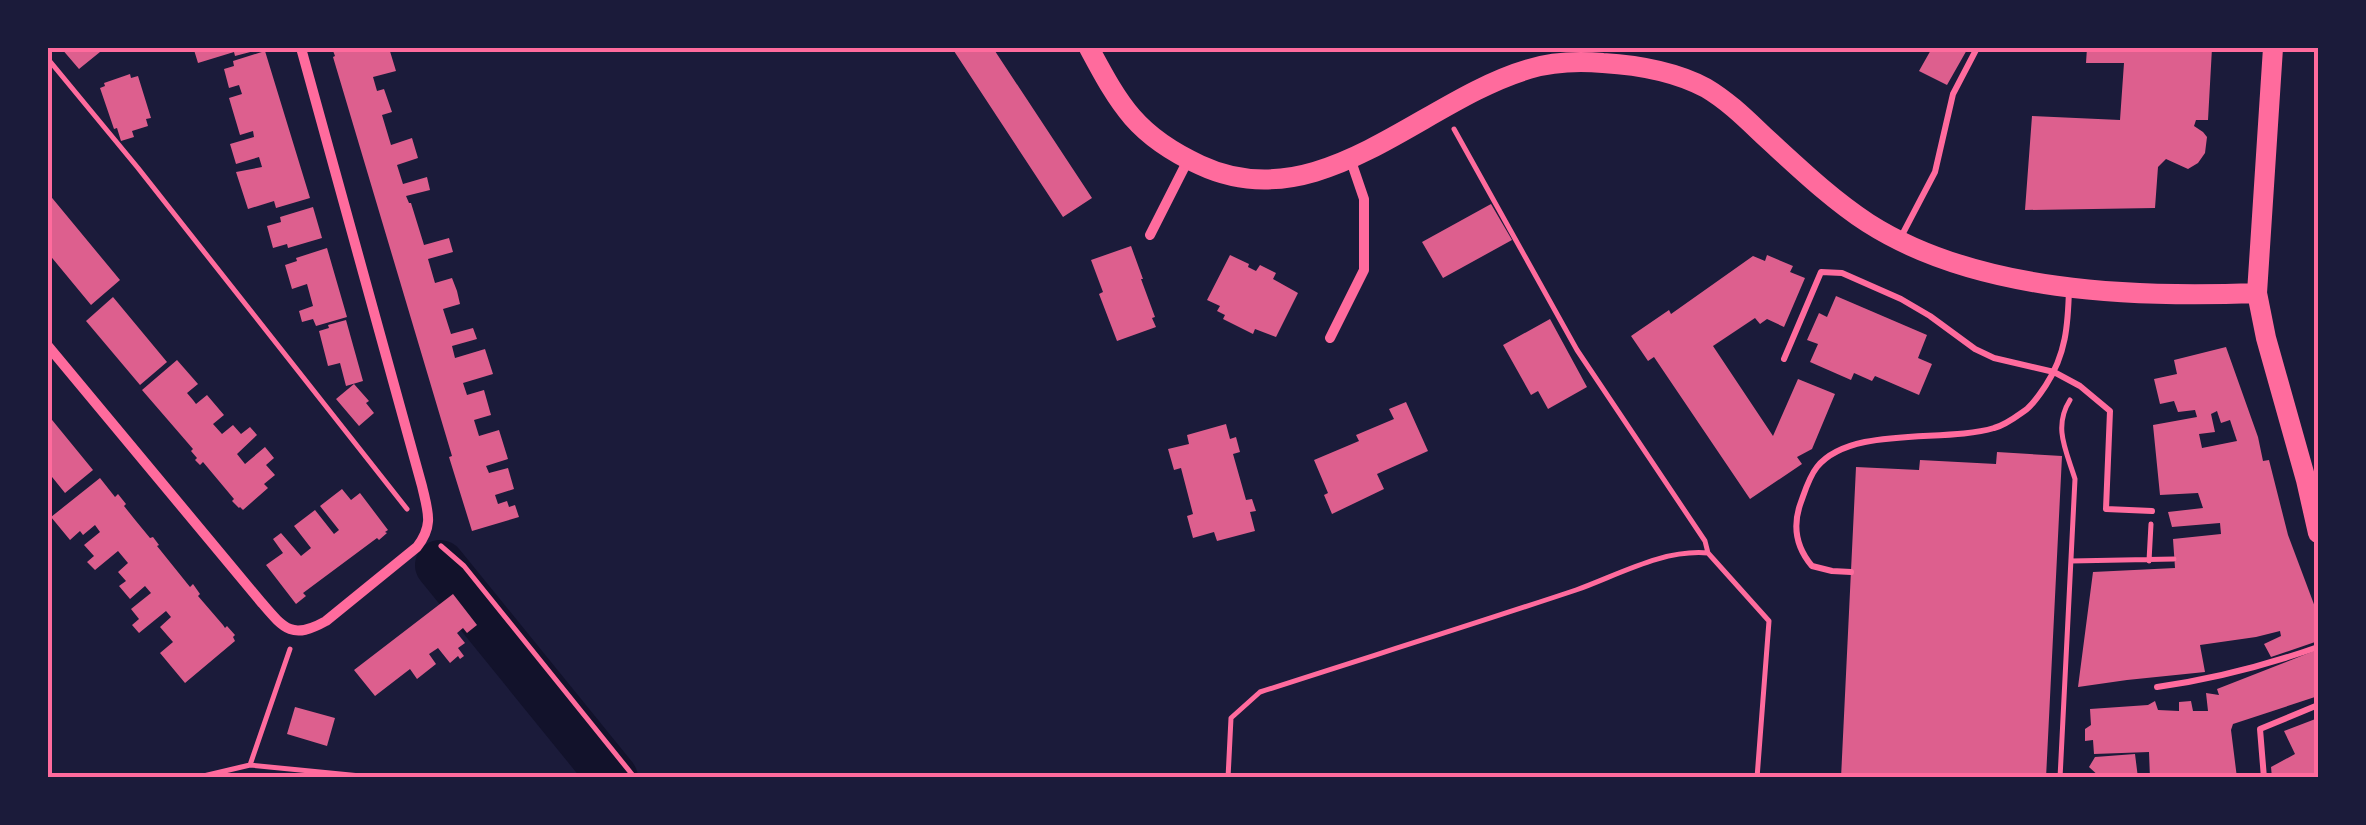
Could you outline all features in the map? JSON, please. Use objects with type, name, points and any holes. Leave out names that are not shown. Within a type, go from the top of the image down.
[{"type":"main road","points":[[1089,48],[1126,111],[1151,136],[1188,160],[1242,179],[1307,174],[1350,158],[1494,82],[1530,68],[1592,55],[1685,79],[1716,94],[1818,186],[1853,212],[1899,241],[1955,264],[2069,288],[2192,296],[2257,294]]},
{"type":"main road","points":[[2273,48],[2257,294],[2266,338],[2312,478],[2318,533]]},
{"type":"street","points":[[48,346],[285,628],[296,632],[326,621],[405,559],[427,534],[428,511],[422,486],[301,48]]},
{"type":"street","points":[[1330,338],[1364,270],[1364,200],[1350,158]]},
{"type":"street","points":[[1150,236],[1188,160]]},
{"type":"lane","points":[[1899,241],[1935,172],[1952,94],[1977,48]]},
{"type":"lane","points":[[1784,359],[1821,272],[1842,273],[1901,299],[1975,349],[1994,358],[2054,372],[2080,386],[2110,411],[2106,509],[2152,511]]},
{"type":"lane","points":[[1851,572],[1812,566],[1798,545],[1796,514],[1818,466],[1831,455],[1868,440],[1956,435],[1997,428],[2011,420],[2035,401],[2054,372],[2065,343],[2069,288]]},
{"type":"lane","points":[[2157,687],[2268,665],[2318,647]]},
{"type":"lane","points":[[2264,778],[2260,729],[2318,705]]},
{"type":"path","points":[[48,60],[427,534],[464,566],[634,778]]},
{"type":"path","points":[[1443,109],[1577,350],[1705,541],[1708,553],[1770,622],[1758,778]]},
{"type":"path","points":[[2060,778],[2074,479],[2061,434],[2062,413],[2080,386]]},
{"type":"path","points":[[2149,561],[2152,511]]},
{"type":"path","points":[[1228,778],[1230,718],[1260,692],[1578,589],[1658,559],[1691,551],[1708,553]]},
{"type":"path","points":[[2070,560],[2174,559]]},
{"type":"path","points":[[250,765],[296,632]]},
{"type":"path","points":[[196,778],[250,765],[382,778]]},
{"type":"path","points":[[620,778],[628,770]]},
{"type":"building","points":[[61,48],[96,48],[100,52],[79,69]]},
{"type":"building","points":[[332,48],[367,48],[368,52],[389,48],[396,71],[373,77],[377,91],[384,89],[392,112],[382,115],[391,145],[412,138],[418,158],[397,165],[403,184],[427,177],[430,190],[406,196],[424,245],[449,238],[453,252],[428,259],[435,283],[452,278],[457,291],[460,304],[443,309],[451,334],[473,328],[477,339],[452,346],[455,358],[485,349],[493,374],[463,383],[467,395],[484,390],[491,415],[474,420],[479,436],[499,430],[508,459],[486,466],[489,473],[508,468],[514,489],[495,495],[498,504],[507,501],[509,507],[515,505],[519,517],[472,531]]},
{"type":"building","points":[[952,48],[993,48],[1092,198],[1063,217]]},
{"type":"building","points":[[1932,48],[1968,48],[1947,85],[1919,71]]},
{"type":"building","points":[[2087,48],[2212,48],[2208,120],[2196,120],[2194,126],[2207,137],[2205,153],[2188,169],[2166,159],[2158,167],[2155,208],[2025,210],[2032,116],[2120,120],[2124,63],[2086,63]]},
{"type":"building","points":[[262,49],[235,56],[234,52],[198,63],[194,50]]},
{"type":"building","points":[[265,51],[310,198],[276,208],[274,201],[248,209],[236,172],[262,167],[259,157],[236,164],[230,144],[254,137],[253,131],[240,135],[229,98],[242,94],[239,85],[229,88],[224,69],[234,66],[233,61]]},
{"type":"building","points":[[130,74],[131,78],[138,76],[151,118],[146,119],[148,126],[132,131],[134,137],[121,141],[100,88]]},
{"type":"building","points":[[48,193],[120,280],[91,305],[48,253]]},
{"type":"building","points":[[1491,204],[1512,240],[1443,278],[1422,242]]},
{"type":"building","points":[[313,207],[322,238],[273,248],[267,226],[281,222],[280,217]]},
{"type":"building","points":[[1131,246],[1156,327],[1117,341],[1091,260]]},
{"type":"building","points":[[327,248],[347,317],[316,326],[313,319],[302,322],[299,311],[313,306],[307,284],[292,289],[285,265]]},
{"type":"building","points":[[1230,255],[1256,271],[1260,265],[1276,273],[1273,279],[1298,293],[1276,337],[1255,329],[1253,334],[1223,319],[1225,315],[1217,311],[1220,306],[1207,300]]},
{"type":"building","points":[[1767,255],[1793,266],[1790,272],[1805,278],[1784,327],[1767,319],[1760,324],[1755,318],[1713,346],[1773,436],[1798,379],[1835,394],[1812,449],[1797,457],[1802,464],[1750,499],[1654,357],[1648,361],[1631,336],[1669,310],[1671,314],[1753,256],[1765,261]]},
{"type":"building","points":[[1836,296],[1927,335],[1918,358],[1932,364],[1919,395],[1875,376],[1872,381],[1854,373],[1851,380],[1810,362],[1818,344],[1807,340],[1819,313],[1827,317]]},
{"type":"building","points":[[113,297],[167,362],[140,385],[86,321]]},
{"type":"building","points":[[1550,319],[1587,387],[1548,409],[1538,391],[1531,395],[1503,345]]},
{"type":"building","points":[[346,320],[363,381],[346,386],[340,363],[328,366],[319,331]]},
{"type":"building","points":[[2226,347],[2263,461],[2269,460],[2288,535],[2318,615],[2318,641],[2271,657],[2264,644],[2281,636],[2280,631],[2200,645],[2205,672],[2078,687],[2093,572],[2175,568],[2173,539],[2221,534],[2220,523],[2172,527],[2168,512],[2203,508],[2198,493],[2160,495],[2153,425],[2197,417],[2195,410],[2178,412],[2174,401],[2160,404],[2154,379],[2177,374],[2174,360]],"holes":[[[2217,411],[2221,423],[2230,420],[2237,441],[2202,448],[2199,434],[2215,432],[2211,414]]]},
{"type":"building","points":[[177,360],[198,384],[187,393],[196,404],[207,395],[224,415],[213,424],[222,434],[233,425],[241,434],[250,427],[257,435],[237,454],[245,464],[265,447],[274,458],[266,465],[275,475],[264,484],[268,488],[243,510],[203,462],[200,465],[195,460],[193,449],[142,390]]},
{"type":"building","points":[[354,384],[374,413],[359,426],[336,399]]},
{"type":"building","points":[[1406,402],[1428,451],[1377,474],[1384,489],[1332,514],[1314,460],[1359,441],[1356,435],[1394,419],[1389,409]]},
{"type":"building","points":[[48,415],[93,470],[65,493],[48,472]]},
{"type":"building","points":[[1226,424],[1230,439],[1236,437],[1240,452],[1233,454],[1246,500],[1252,499],[1256,511],[1250,512],[1255,531],[1217,541],[1214,532],[1193,538],[1187,516],[1193,514],[1181,468],[1174,470],[1168,449],[1189,444],[1187,435]]},
{"type":"building","points":[[1997,452],[2062,456],[2046,778],[1841,778],[1856,467],[1919,470],[1920,460],[1996,464]]},
{"type":"building","points":[[100,478],[115,497],[118,494],[190,587],[193,584],[198,596],[235,635],[235,641],[185,683],[160,653],[173,642],[160,627],[171,617],[166,611],[139,633],[132,625],[139,619],[131,609],[151,593],[145,586],[130,599],[119,586],[126,581],[118,572],[128,563],[118,551],[95,570],[87,562],[94,556],[84,545],[100,532],[95,525],[70,540],[51,517]]},
{"type":"building","points":[[342,489],[351,500],[360,493],[387,533],[303,593],[306,596],[296,604],[266,565],[283,553],[273,539],[281,533],[301,556],[311,548],[294,526],[315,510],[334,534],[339,530],[320,506]]},
{"type":"building","points":[[453,594],[477,625],[467,633],[463,628],[457,633],[465,643],[458,648],[464,656],[450,663],[438,648],[429,654],[436,664],[417,679],[410,669],[375,696],[354,670]]},
{"type":"building","points":[[2318,652],[2318,696],[2233,724],[2237,778],[2150,778],[2149,752],[2094,754],[2093,740],[2085,741],[2085,729],[2091,725],[2090,709],[2148,705],[2155,701],[2158,710],[2179,711],[2179,702],[2191,701],[2193,711],[2208,711],[2206,693],[2219,695],[2217,689]]},
{"type":"building","points":[[295,707],[335,718],[327,746],[287,734]]},
{"type":"building","points":[[2318,718],[2318,778],[2272,778],[2271,767],[2295,754],[2284,731]]},
{"type":"building","points":[[2135,754],[2138,778],[2101,778],[2089,767],[2095,757]]},
{"type":"waterway","points":[[440,565],[613,778]]}]
